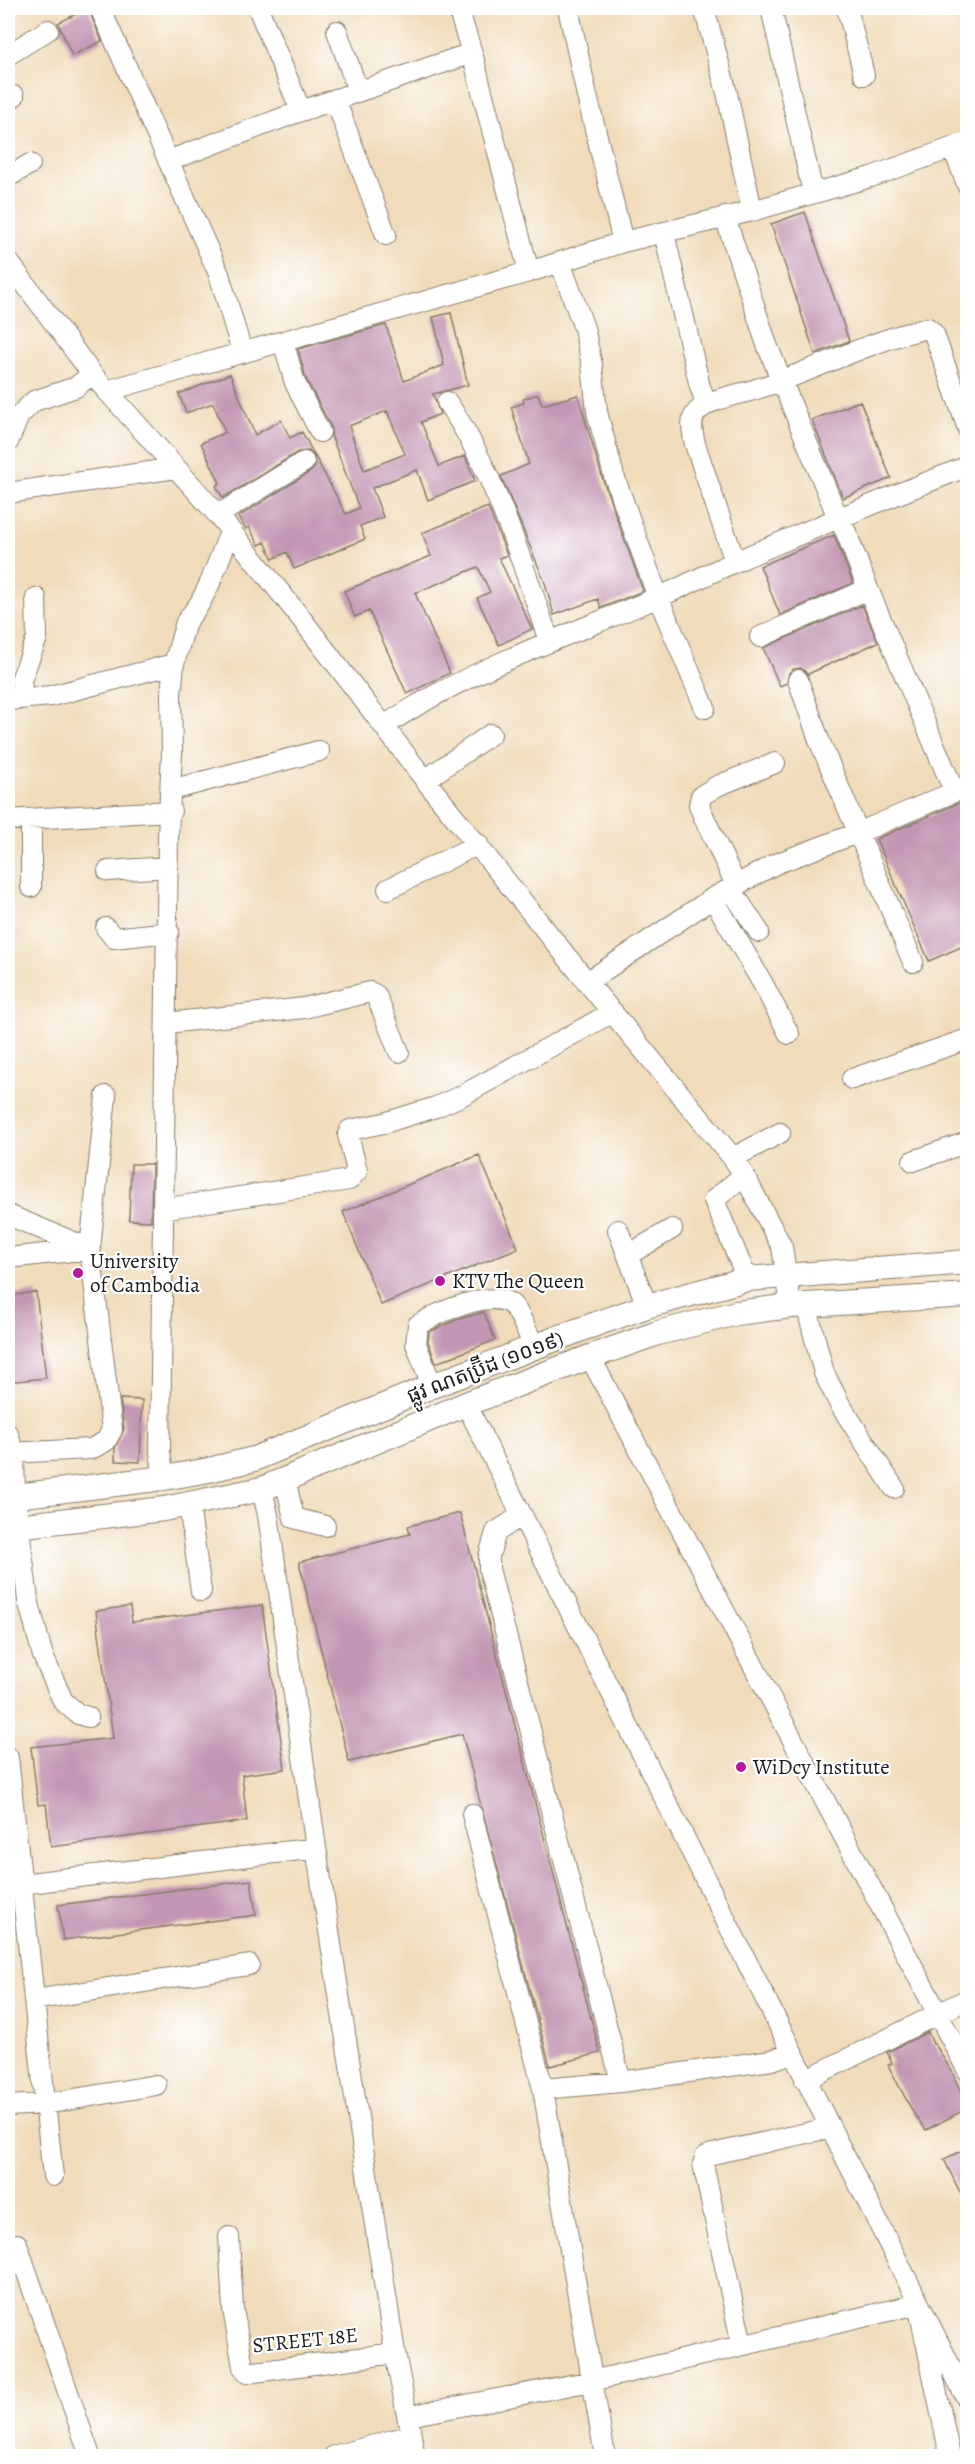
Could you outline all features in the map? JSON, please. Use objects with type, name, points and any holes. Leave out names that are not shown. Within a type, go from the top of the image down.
[{"type":"main road","name":"ផ្លូវ ណតប្រ៊ីដ (១០១៩)","points":[[11,1496],[164,1478],[254,1459],[534,1347],[647,1306],[747,1279],[968,1262]]},
{"type":"main road","name":"ផ្លូវ ណតប្រ៊ីដ (១០១៩)","points":[[13,1526],[189,1505],[262,1489],[466,1404],[590,1357],[670,1330],[736,1313],[799,1305],[968,1295]]},
{"type":"street","points":[[100,8],[219,274],[242,352]]},
{"type":"street","points":[[258,8],[301,111]]},
{"type":"street","points":[[458,8],[472,53],[529,272]]},
{"type":"street","points":[[568,8],[623,242]]},
{"type":"street","points":[[704,8],[727,93],[752,211]]},
{"type":"street","points":[[771,8],[813,193]]},
{"type":"street","points":[[847,8],[864,75]]},
{"type":"street","points":[[8,55],[48,30]]},
{"type":"street","points":[[336,32],[358,91]]},
{"type":"street","points":[[168,161],[301,111],[472,53]]},
{"type":"street","points":[[335,99],[386,235]]},
{"type":"street","points":[[106,391],[529,272],[623,242],[752,211],[871,177],[960,145],[968,188]]},
{"type":"street","points":[[8,177],[30,164]]},
{"type":"street","points":[[587,982],[713,898],[775,864],[860,832],[961,788],[868,589],[846,532],[781,382],[725,217]]},
{"type":"street","points":[[664,233],[700,387],[707,404]]},
{"type":"street","points":[[8,261],[92,374],[218,515],[300,617],[425,780],[587,982],[733,1158],[782,1247],[788,1275],[824,1373],[839,1403],[894,1488]]},
{"type":"street","points":[[560,262],[584,328],[592,365],[597,412],[614,476],[658,597],[705,708]]},
{"type":"street","points":[[735,562],[691,425],[695,414],[707,404],[781,382],[911,331],[928,328],[934,334],[968,429]]},
{"type":"street","points":[[283,341],[295,383],[320,432]]},
{"type":"street","points":[[8,442],[19,416],[34,401],[76,387],[92,374]]},
{"type":"street","points":[[447,402],[467,430],[488,477],[549,640]]},
{"type":"street","points":[[218,515],[304,462]]},
{"type":"street","points":[[384,726],[414,706],[462,680],[549,640],[658,597],[838,518],[968,466]]},
{"type":"street","points":[[8,493],[176,468]]},
{"type":"street","points":[[164,1478],[160,1452],[162,1209],[169,932],[171,694],[174,664],[186,622],[200,603],[210,583],[230,532]]},
{"type":"street","points":[[760,637],[868,589]]},
{"type":"street","points":[[36,598],[37,638],[15,699],[51,696],[174,664]]},
{"type":"street","points":[[798,680],[819,741],[860,832],[913,962]]},
{"type":"street","points":[[425,780],[491,734]]},
{"type":"street","points":[[171,790],[319,751]]},
{"type":"street","points":[[759,932],[734,887],[699,805],[701,796],[717,786],[775,763]]},
{"type":"street","points":[[8,820],[171,811]]},
{"type":"street","points":[[31,819],[31,887]]},
{"type":"street","points":[[388,889],[478,844]]},
{"type":"street","points":[[108,871],[168,867]]},
{"type":"street","points":[[713,898],[789,1034]]},
{"type":"street","points":[[106,928],[114,938],[169,932]]},
{"type":"street","points":[[167,1023],[304,1008],[370,993],[376,995],[399,1052]]},
{"type":"street","points":[[162,1209],[349,1180],[357,1172],[348,1135],[350,1130],[384,1123],[436,1107],[463,1095],[613,1012]]},
{"type":"street","points":[[852,1079],[968,1040]]},
{"type":"street","points":[[11,1453],[91,1449],[106,1441],[112,1430],[90,1250],[106,1096]]},
{"type":"street","points":[[733,1158],[780,1133]]},
{"type":"street","points":[[913,1161],[966,1149]]},
{"type":"street","points":[[744,1175],[714,1200],[747,1279]]},
{"type":"street","points":[[8,1215],[90,1250]]},
{"type":"street","points":[[628,1255],[672,1229]]},
{"type":"street","points":[[618,1230],[647,1306]]},
{"type":"street","points":[[8,1258],[90,1250]]},
{"type":"street","points":[[432,1386],[416,1344],[418,1325],[432,1316],[485,1299],[500,1298],[513,1306],[534,1347]]},
{"type":"street","points":[[590,1357],[968,2072]]},
{"type":"street","points":[[466,1404],[968,2401]]},
{"type":"street","points":[[8,1434],[11,1453],[13,1526],[28,1600],[43,1656],[63,1701],[78,1714],[88,1717]]},
{"type":"street","points":[[285,1479],[294,1518],[325,1526]]},
{"type":"street","points":[[262,1489],[268,1515],[316,1848],[395,2353],[415,2457]]},
{"type":"street","points":[[189,1505],[201,1591]]},
{"type":"street","points":[[521,1516],[496,1532],[489,1556],[489,1569],[621,2082]]},
{"type":"street","points":[[8,1757],[53,2176]]},
{"type":"street","points":[[472,1814],[543,2089],[605,2457]]},
{"type":"street","points":[[21,1884],[316,1848]]},
{"type":"street","points":[[34,2000],[249,1965]]},
{"type":"street","points":[[806,2080],[968,1999]]},
{"type":"street","points":[[543,2089],[621,2082],[772,2060],[792,2053]]},
{"type":"street","points":[[8,2108],[156,2085]]},
{"type":"street","points":[[742,2345],[703,2164],[705,2157],[830,2128]]},
{"type":"street","name":"STREET 18E","points":[[229,2237],[233,2309],[243,2367],[247,2373],[395,2353]]},
{"type":"street","points":[[17,2244],[90,2457]]},
{"type":"street","points":[[334,2457],[409,2426],[918,2304]]},
{"type":"street","points":[[918,2304],[950,2457]]},
{"type":"building","points":[[88,8],[102,41],[72,56],[58,23]]},
{"type":"building","points":[[805,212],[849,341],[815,354],[771,224]]},
{"type":"building","points":[[451,313],[468,385],[433,394],[440,414],[421,422],[439,466],[465,456],[475,481],[428,500],[417,470],[372,488],[383,517],[360,526],[365,539],[294,569],[287,552],[273,559],[265,542],[259,545],[249,527],[246,529],[238,517],[310,472],[315,467],[314,456],[309,451],[298,452],[223,498],[216,486],[220,483],[201,443],[225,432],[213,403],[186,413],[179,394],[230,374],[255,435],[281,420],[290,438],[302,432],[346,514],[359,508],[331,435],[331,427],[306,379],[298,349],[386,325],[404,381],[444,365],[433,317]],"holes":[[[387,411],[405,454],[364,470],[349,426]]]},
{"type":"building","points":[[538,394],[542,405],[578,395],[603,480],[643,591],[601,608],[598,599],[554,615],[545,583],[501,476],[529,464],[511,407],[524,403],[523,399]]},
{"type":"building","points":[[860,401],[891,478],[843,498],[812,420]]},
{"type":"building","points":[[488,507],[507,555],[499,558],[532,629],[499,645],[477,598],[490,592],[478,567],[415,593],[450,673],[407,694],[369,611],[355,617],[344,591],[431,556],[422,533]]},
{"type":"building","points":[[834,535],[853,583],[780,615],[760,566]]},
{"type":"building","points":[[862,605],[878,642],[808,674],[801,668],[794,669],[789,673],[787,683],[780,686],[763,648]]},
{"type":"building","points":[[968,799],[968,944],[929,961],[876,839]]},
{"type":"building","points":[[479,1155],[518,1248],[381,1305],[343,1212]]},
{"type":"building","points":[[131,1164],[152,1164],[151,1221],[129,1220]]},
{"type":"building","points":[[36,1292],[46,1378],[8,1382],[8,1296]]},
{"type":"building","points":[[484,1312],[495,1340],[436,1363],[428,1342],[429,1332],[456,1320]]},
{"type":"building","points":[[120,1399],[142,1400],[140,1462],[115,1461],[115,1448],[124,1429]]},
{"type":"building","points":[[460,1513],[600,2053],[550,2066],[462,1734],[349,1762],[299,1562],[410,1534],[408,1526]]},
{"type":"building","points":[[262,1605],[285,1769],[242,1775],[247,1821],[51,1847],[46,1804],[38,1805],[31,1747],[113,1738],[96,1611],[130,1606],[132,1622]]},
{"type":"building","points":[[251,1880],[256,1915],[63,1940],[58,1905]]},
{"type":"building","points":[[928,2032],[933,2044],[952,2072],[968,2108],[926,2130],[915,2116],[888,2065],[892,2063],[887,2052]]},
{"type":"building","points":[[968,2148],[968,2209],[944,2159]]},
{"type":"place","name":"University of Cambodia","points":[[78,1273]]},
{"type":"place","name":"KTV The Queen","points":[[440,1281]]},
{"type":"place","name":"WiDcy Institute","points":[[741,1767]]}]
